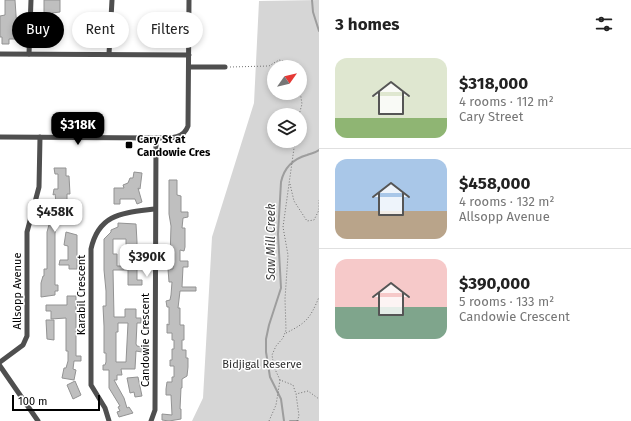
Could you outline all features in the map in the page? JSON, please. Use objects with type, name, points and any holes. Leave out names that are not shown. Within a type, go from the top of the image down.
[{"type":"street","points":[[29,54],[31,0]]},
{"type":"street","points":[[109,54],[112,0]]},
{"type":"street","points":[[0,137],[156,138],[177,137],[184,134],[187,130],[189,0]]},
{"type":"street","points":[[0,54],[189,55]]},
{"type":"street","points":[[189,68],[225,67]]},
{"type":"street","name":"Allsopp Avenue","points":[[0,362],[23,345],[27,336],[27,232],[39,187],[40,137]]},
{"type":"street","name":"Candowie Crescent","points":[[151,421],[155,410],[156,138]]},
{"type":"street","name":"Karabil Crescent","points":[[109,421],[105,408],[91,385],[91,249],[94,235],[106,220],[128,213],[155,209]]},
{"type":"street","points":[[0,366],[38,421]]},
{"type":"path","points":[[225,67],[267,66]]},
{"type":"path","points":[[285,334],[288,255],[283,227],[294,148]]},
{"type":"path","points":[[290,181],[294,201],[307,221],[314,220],[319,210],[319,200]]},
{"type":"path","points":[[269,421],[276,405],[280,380],[274,367],[272,355],[276,346],[285,334],[304,324],[312,313],[319,297]]},
{"type":"path","points":[[280,380],[294,385],[299,416],[297,421]]},
{"type":"path","points":[[296,394],[308,391],[319,399]]},
{"type":"green space","name":"Bidjigal Reserve","points":[[319,0],[319,421],[192,421],[203,398],[212,237],[254,103],[259,1]]},
{"type":"building","points":[[5,0],[15,0],[16,12],[12,12],[12,39],[9,39],[9,44],[2,44],[2,37],[0,37],[0,16],[5,15]]},
{"type":"building","points":[[44,0],[60,0],[60,12],[44,12]]},
{"type":"building","points":[[54,168],[66,168],[66,176],[69,176],[70,194],[67,194],[67,207],[63,220],[59,219],[55,233],[55,285],[58,285],[58,291],[55,291],[55,295],[41,297],[41,283],[44,276],[44,269],[47,269],[47,232],[52,214],[58,215],[58,202],[56,202],[55,194],[53,195],[54,189],[58,189],[58,174],[55,174]]},
{"type":"building","points":[[134,172],[142,173],[140,189],[138,188],[142,202],[137,204],[135,199],[120,199],[120,204],[114,204],[114,188],[124,188],[123,185],[128,183],[130,178],[133,178]]},
{"type":"building","points":[[169,180],[177,180],[177,195],[181,196],[181,212],[188,212],[188,217],[183,218],[182,228],[185,228],[185,247],[184,251],[180,250],[180,261],[188,261],[188,267],[183,267],[182,287],[196,287],[196,291],[180,291],[178,308],[180,308],[180,325],[184,325],[182,350],[186,350],[188,367],[187,376],[182,379],[180,409],[181,419],[169,421],[162,420],[162,414],[172,415],[171,395],[166,395],[166,389],[167,382],[172,382],[172,377],[174,377],[174,366],[170,366],[170,360],[172,360],[174,340],[172,340],[172,333],[167,333],[167,324],[169,325],[169,307],[167,307],[166,301],[170,300],[172,282],[169,282],[168,269],[173,269],[173,259],[170,258],[171,226],[169,214]]},
{"type":"building","points":[[118,223],[136,224],[137,280],[142,280],[142,285],[128,285],[128,270],[113,270],[114,317],[125,317],[125,309],[136,309],[136,318],[141,318],[141,323],[137,323],[136,344],[137,346],[142,347],[142,352],[136,351],[135,369],[121,369],[122,375],[117,375],[117,380],[114,380],[124,398],[127,408],[129,407],[133,413],[119,417],[117,412],[120,411],[118,407],[120,406],[109,388],[109,370],[103,370],[103,365],[105,365],[106,362],[106,353],[104,353],[103,306],[106,306],[104,239],[111,232],[111,230],[118,227]],"holes":[[[113,239],[126,239],[126,250],[129,250],[128,266],[117,266],[117,254],[113,254]],[[118,323],[128,323],[126,362],[116,362],[116,332],[118,332]]]},
{"type":"building","points":[[66,232],[77,235],[77,269],[69,269],[69,265],[59,265],[60,260],[68,260],[68,246],[64,245]]},
{"type":"building","points":[[67,296],[76,296],[76,356],[81,356],[81,361],[74,361],[73,369],[76,370],[74,380],[62,378],[64,368],[66,368],[68,361],[68,351],[66,351],[66,318],[51,319],[51,311],[46,311],[46,305],[67,305]]},
{"type":"building","points":[[46,320],[54,320],[54,340],[47,339]]},
{"type":"building","points":[[138,377],[142,396],[135,397],[134,392],[130,393],[127,378]]},
{"type":"building","points":[[75,381],[81,395],[73,399],[67,385]]},
{"type":"waterway","name":"Saw Mill Creek","points":[[312,0],[313,12],[319,31]]},
{"type":"waterway","name":"Saw Mill Creek","points":[[284,421],[281,399],[270,377],[266,352],[266,339],[269,325],[281,288],[278,234],[281,182],[284,172],[293,162],[319,150]]},
{"type":"waterway","points":[[290,421],[298,421]]},
{"type":"place","name":"Cary St at Candowie Cres","points":[[129,145]]}]
